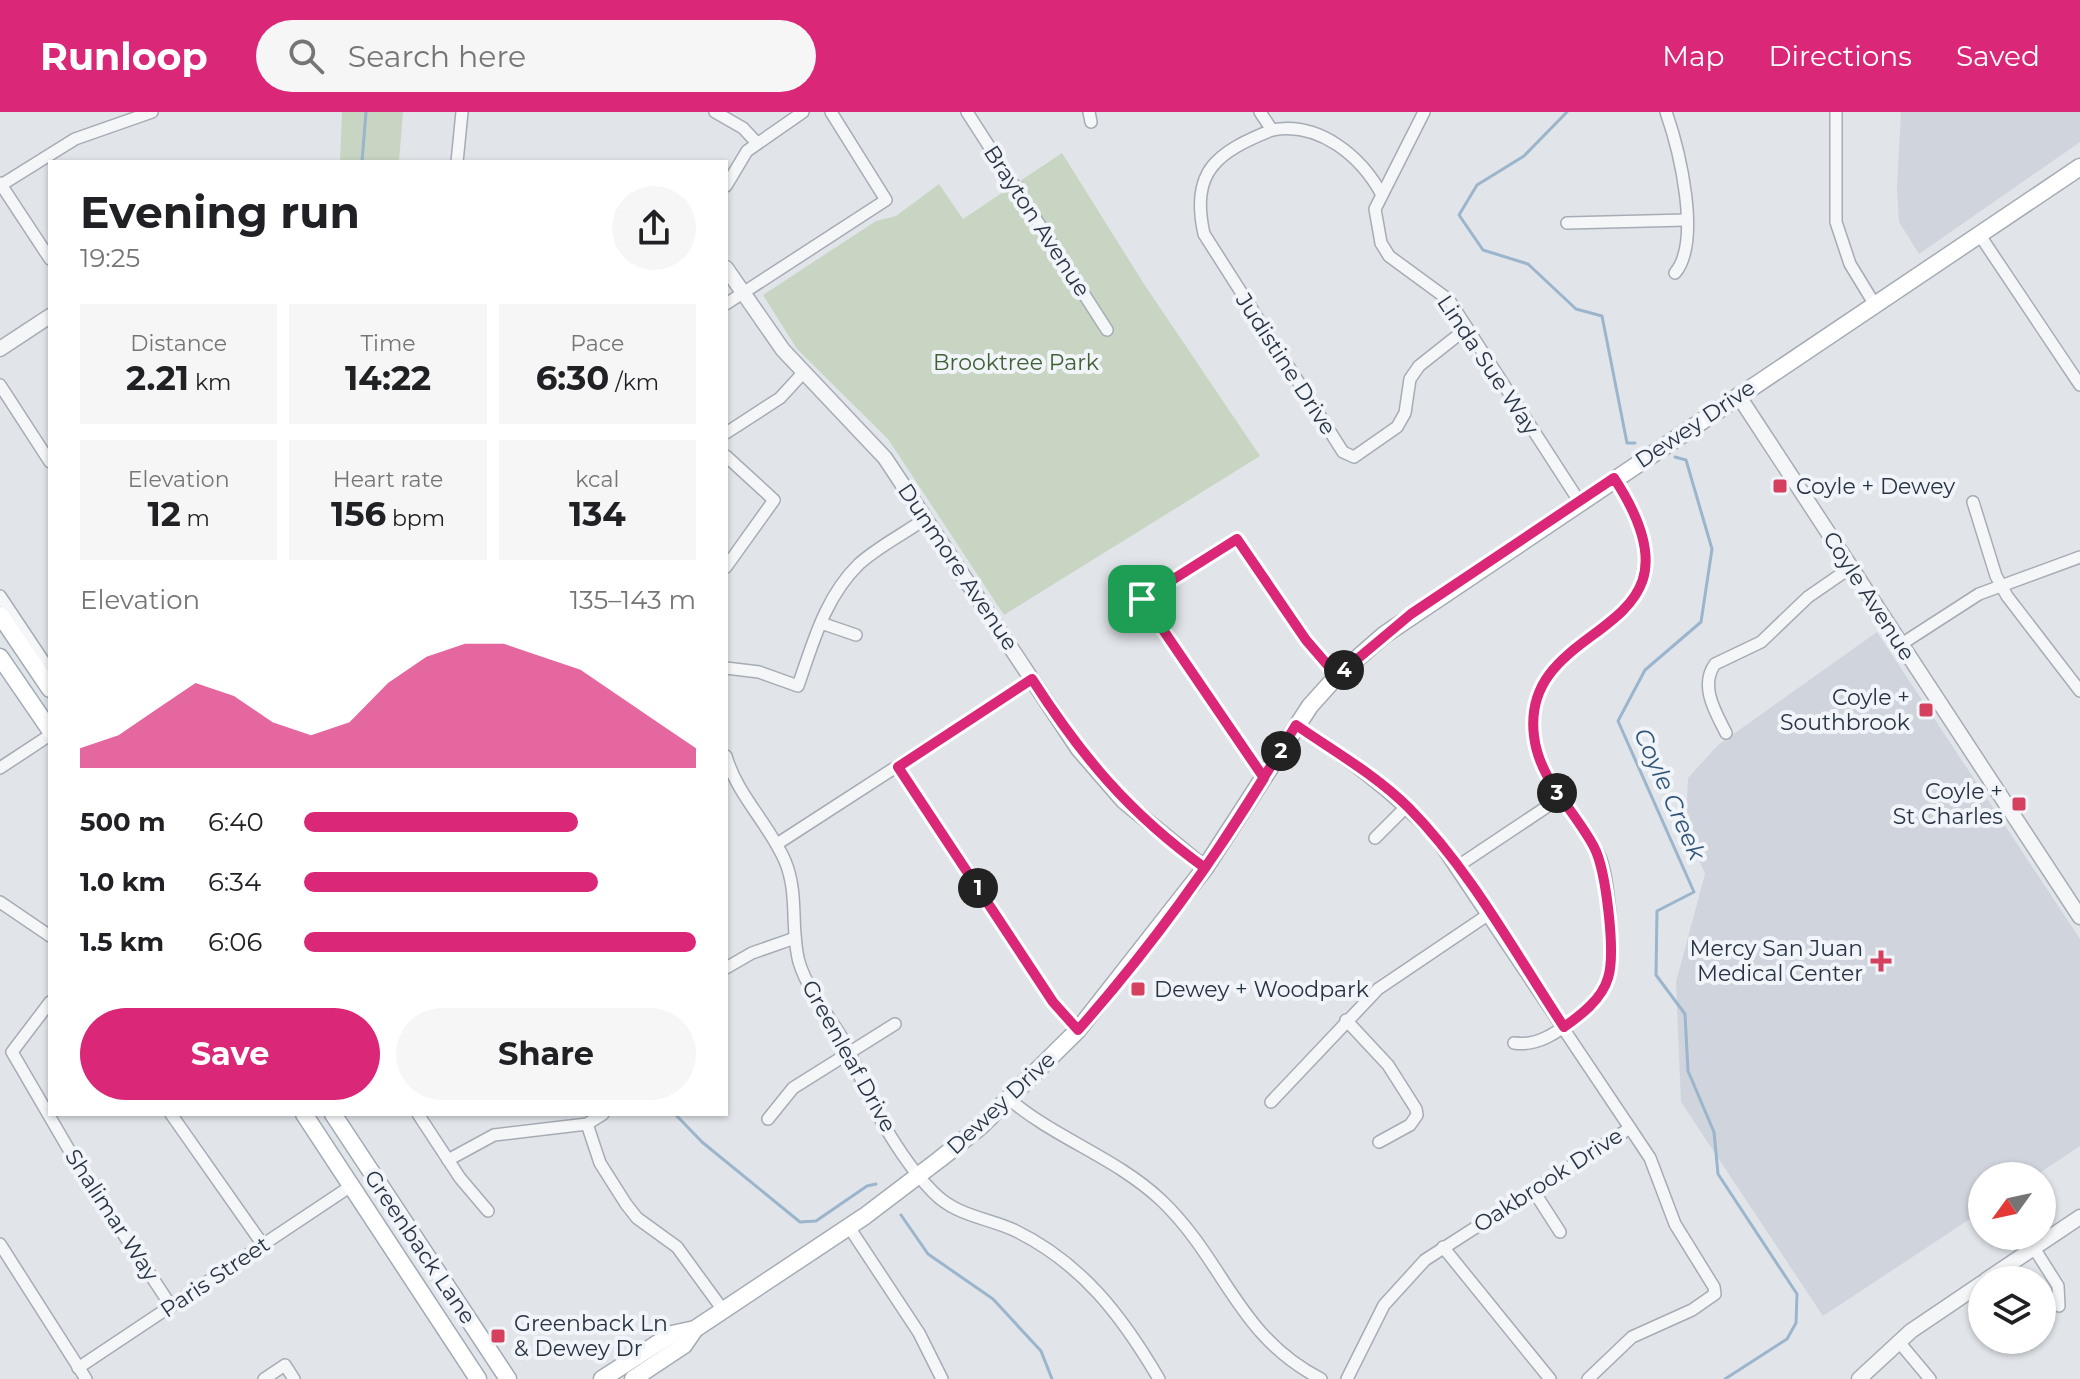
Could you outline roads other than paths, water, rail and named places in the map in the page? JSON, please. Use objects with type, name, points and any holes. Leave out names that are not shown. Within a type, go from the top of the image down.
[{"type":"main road","name":"Dewey Drive","points":[[602,1379],[672,1334],[695,1329],[849,1227],[1009,1099],[1078,1030],[1205,868],[1296,725],[1337,676],[1411,614],[2080,167]]},
{"type":"main road","points":[[0,615],[48,686]]},
{"type":"main road","points":[[0,657],[48,729]]},
{"type":"main road","name":"Greenback Lane","points":[[305,1116],[474,1378]]},
{"type":"main road","name":"Greenback Lane","points":[[334,1116],[508,1379]]},
{"type":"main road","points":[[351,1186],[385,1193]]},
{"type":"main road","points":[[633,1379],[684,1345],[695,1329]]},
{"type":"street","points":[[48,256],[1,184],[75,139],[152,112]]},
{"type":"street","points":[[457,160],[462,112]]},
{"type":"street","points":[[715,112],[743,128],[757,143]]},
{"type":"street","points":[[728,182],[735,167],[757,143],[803,112]]},
{"type":"street","points":[[728,303],[886,200],[831,112]]},
{"type":"street","name":"Brayton Avenue","points":[[967,112],[1107,330]]},
{"type":"street","points":[[1260,112],[1272,130],[1297,129],[1334,142],[1359,161],[1382,195]]},
{"type":"street","name":"Linda Sue Way","points":[[1424,112],[1375,209],[1376,228],[1389,256],[1435,288],[1467,328],[1579,501]]},
{"type":"street","points":[[1666,112],[1676,142],[1686,220],[1686,250],[1675,273]]},
{"type":"street","points":[[1836,112],[1836,222],[1850,264],[1875,305]]},
{"type":"street","name":"Judistine Drive","points":[[1272,130],[1232,146],[1217,159],[1206,175],[1198,205],[1204,234],[1343,452],[1354,457],[1389,436],[1405,413],[1410,379],[1419,366],[1467,328]]},
{"type":"street","points":[[1567,223],[1686,220]]},
{"type":"street","points":[[1979,234],[2080,385]]},
{"type":"street","name":"Dunmore Avenue","points":[[728,271],[803,373],[876,447],[1078,749],[1148,825],[1205,868]]},
{"type":"street","points":[[0,349],[48,317]]},
{"type":"street","points":[[728,432],[780,398],[803,373]]},
{"type":"street","points":[[0,385],[48,459]]},
{"type":"street","name":"Coyle Avenue","points":[[1738,395],[2080,917]]},
{"type":"street","points":[[728,458],[774,500],[728,564]]},
{"type":"street","points":[[1514,1043],[1535,1043],[1564,1027],[1587,1009],[1603,989],[1610,965],[1604,870],[1592,843],[1560,798],[1537,753],[1533,721],[1539,694],[1560,660],[1625,612],[1643,575],[1642,530],[1614,478]]},
{"type":"street","points":[[1973,502],[2001,585],[2021,617],[2076,678],[2080,691]]},
{"type":"street","points":[[728,668],[759,672],[798,686],[831,599],[859,564],[926,518]]},
{"type":"street","points":[[1264,778],[1142,599],[1237,539],[1306,640],[1337,676]]},
{"type":"street","points":[[1900,645],[1979,594],[2080,557]]},
{"type":"street","points":[[1726,733],[1710,696],[1708,679],[1715,664],[1761,642],[1808,597],[1850,568]]},
{"type":"street","points":[[0,596],[48,668]]},
{"type":"street","points":[[821,623],[856,635]]},
{"type":"street","points":[[777,844],[1032,679]]},
{"type":"street","name":"Oakbrook Drive","points":[[1296,725],[1364,770],[1407,806],[1458,866],[1630,1128],[1443,1247],[1396,1288],[1372,1325],[1347,1379]]},
{"type":"street","points":[[0,768],[48,733]]},
{"type":"street","name":"Greenleaf Drive","points":[[728,761],[734,777],[777,844],[794,890],[795,938],[803,974],[849,1052],[871,1103],[919,1174],[950,1207],[1030,1238],[1080,1272],[1122,1319],[1159,1379]]},
{"type":"street","points":[[898,767],[1053,1002],[1078,1030]]},
{"type":"street","points":[[1458,866],[1560,798]]},
{"type":"street","points":[[1375,838],[1407,806]]},
{"type":"street","points":[[0,902],[48,935]]},
{"type":"street","points":[[1271,1102],[1346,1020],[1394,976],[1489,914]]},
{"type":"street","points":[[728,967],[752,953],[795,938]]},
{"type":"street","name":"Shalimar Way","points":[[48,1005],[12,1052],[48,1114]]},
{"type":"street","points":[[1346,1020],[1388,1065],[1416,1109],[1417,1115],[1410,1125],[1379,1142]]},
{"type":"street","points":[[768,1119],[793,1088],[895,1024]]},
{"type":"street","points":[[1009,1099],[1033,1119],[1103,1156],[1142,1183],[1192,1235],[1266,1342],[1293,1364],[1321,1379]]},
{"type":"street","name":"Shalimar Way","points":[[49,1116],[79,1167],[171,1306]]},
{"type":"street","points":[[172,1116],[263,1245]]},
{"type":"street","points":[[419,1116],[448,1160],[488,1211]]},
{"type":"street","points":[[448,1160],[494,1135],[587,1124],[600,1116]]},
{"type":"street","points":[[587,1124],[600,1163],[626,1204],[637,1218],[677,1247],[723,1310]]},
{"type":"street","points":[[1588,1379],[1632,1337],[1692,1310],[1715,1294],[1714,1287],[1675,1224],[1650,1158],[1630,1128]]},
{"type":"street","name":"Paris Street","points":[[78,1368],[351,1186]]},
{"type":"street","points":[[1533,1190],[1560,1232]]},
{"type":"street","points":[[2056,1233],[2080,1217]]},
{"type":"street","points":[[849,1227],[919,1333],[942,1379]]},
{"type":"street","points":[[0,1244],[86,1379]]},
{"type":"street","points":[[1443,1247],[1550,1379]]},
{"type":"street","points":[[2007,1266],[2031,1250]]},
{"type":"street","points":[[2035,1250],[2058,1286],[2059,1306]]},
{"type":"street","points":[[1859,1379],[1899,1342],[1968,1292]]},
{"type":"street","points":[[1899,1342],[1930,1379]]},
{"type":"street","points":[[264,1379],[285,1365],[294,1379]]},
{"type":"waterway","points":[[362,160],[366,112]]},
{"type":"waterway","name":"Coyle Creek","points":[[1567,112],[1524,156],[1477,185],[1459,215],[1483,250],[1528,264],[1576,309],[1602,316],[1627,443],[1635,443]]},
{"type":"waterway","name":"Coyle Creek","points":[[1675,457],[1686,460],[1712,549],[1701,622],[1645,670],[1618,721],[1694,892],[1657,911],[1656,975],[1685,1014],[1688,1071],[1714,1132],[1718,1174],[1797,1294],[1796,1323],[1787,1339],[1725,1379]]},
{"type":"waterway","points":[[677,1116],[702,1142],[800,1222],[816,1221],[867,1186],[876,1184]]},
{"type":"waterway","points":[[901,1215],[928,1254],[993,1299],[1041,1351],[1052,1379]]},
{"type":"place","name":"Coyle + Dewey","points":[[1780,486]]},
{"type":"place","name":"Coyle + Southbrook","points":[[1926,710]]},
{"type":"place","name":"Coyle + St Charles","points":[[2019,804]]},
{"type":"place","name":"Mercy San Juan Medical Center","points":[[1881,961]]},
{"type":"place","name":"Dewey + Woodpark","points":[[1138,989]]},
{"type":"place","name":"Greenback Ln & Dewey Dr","points":[[498,1336]]},
{"type":"park label","name":"Brooktree Park","points":[[1016,362]]}]
